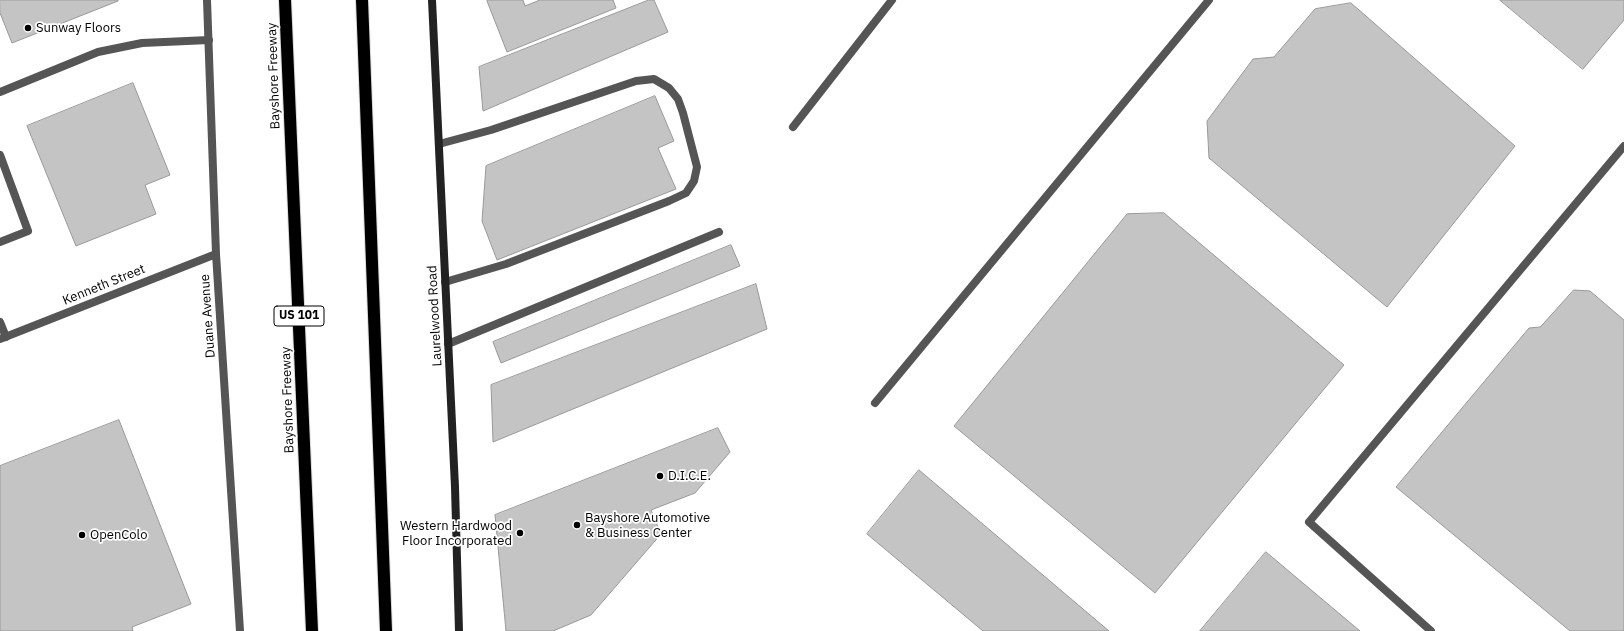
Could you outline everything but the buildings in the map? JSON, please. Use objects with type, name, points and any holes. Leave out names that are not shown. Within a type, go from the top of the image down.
[{"type":"highway","name":"Bayshore Freeway","points":[[285,0],[312,631]]},
{"type":"highway","points":[[362,0],[386,631]]},
{"type":"street","name":"Duane Avenue","points":[[208,0],[216,254],[240,631]]},
{"type":"street","name":"Laurelwood Road","points":[[432,0],[455,487],[459,631]]},
{"type":"street","points":[[793,127],[892,0]]},
{"type":"street","points":[[875,402],[1209,0]]},
{"type":"street","points":[[0,92],[98,52],[142,43],[209,40]]},
{"type":"street","points":[[439,144],[491,130],[636,81],[654,79],[669,88],[678,99],[698,167],[694,181],[686,193],[669,201],[506,264],[445,282]]},
{"type":"street","points":[[1431,631],[1308,522],[1624,146]]},
{"type":"street","points":[[0,155],[28,231],[0,242]]},
{"type":"street","points":[[448,344],[719,232]]},
{"type":"street","name":"Kenneth Street","points":[[3,338],[216,254]]},
{"type":"street","points":[[0,322],[3,338]]},
{"type":"place","name":"Sunway Floors","points":[[28,28]]},
{"type":"place","name":"D.I.C.E.","points":[[660,476]]},
{"type":"place","name":"Bayshore Automotive & Business Center","points":[[577,525]]},
{"type":"place","name":"Western Hardwood Floor Incorporated","points":[[520,533]]},
{"type":"place","name":"OpenColo","points":[[82,535]]}]
